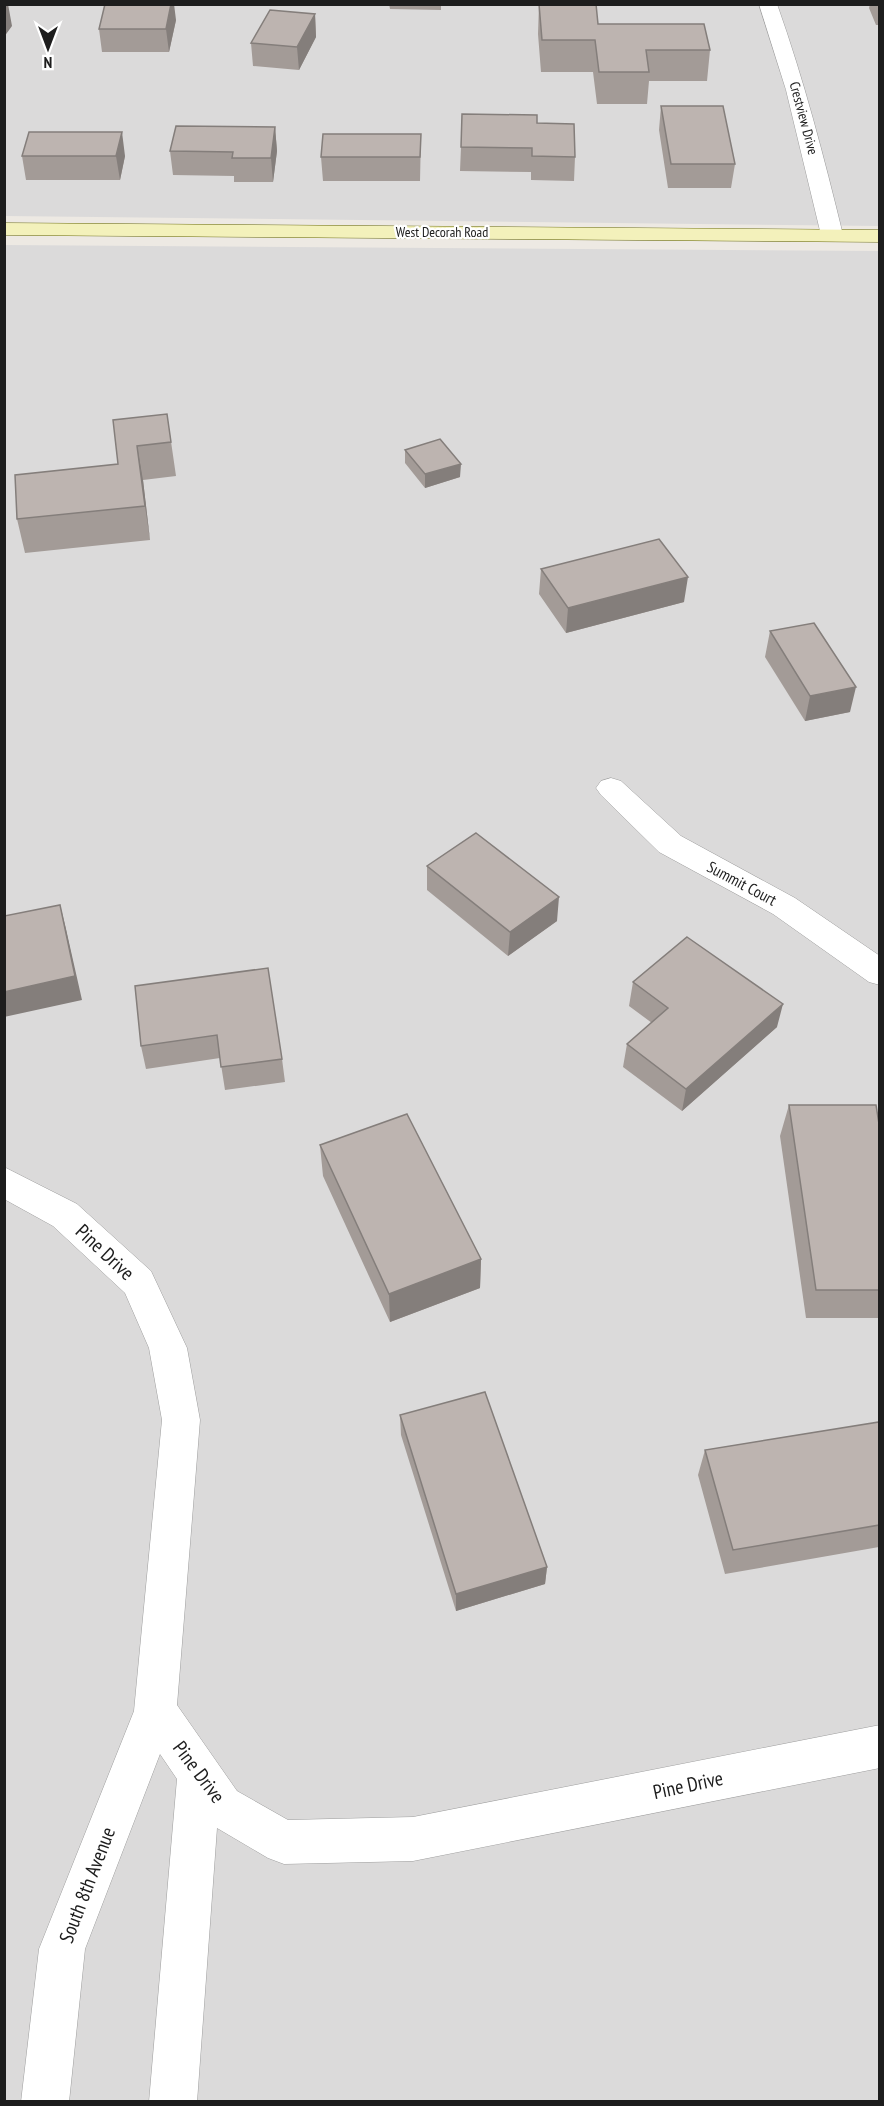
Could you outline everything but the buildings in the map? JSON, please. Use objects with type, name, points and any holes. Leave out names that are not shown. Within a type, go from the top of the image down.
[{"type":"street","name":"Crestview Drive","points":[[768,4],[787,55],[805,117],[832,235]]},
{"type":"street","name":"West Decorah Road","points":[[4,229],[879,236]]},
{"type":"street","name":"Summit Court","points":[[611,788],[670,844],[784,906],[879,972]]},
{"type":"street","name":"Pine Drive","points":[[4,1182],[66,1215],[138,1282],[168,1348],[181,1420],[155,1712],[222,1806],[284,1842],[413,1839],[879,1746]]},
{"type":"street","name":"South 8th Avenue","points":[[45,2102],[62,1949],[155,1712]]},
{"type":"street","points":[[173,2102],[199,1774]]},
{"type":"shaded area","points":[[5,5],[879,5],[879,226],[5,216]]},
{"type":"shaded area","points":[[4,245],[879,251],[879,2101],[5,2101]]}]
